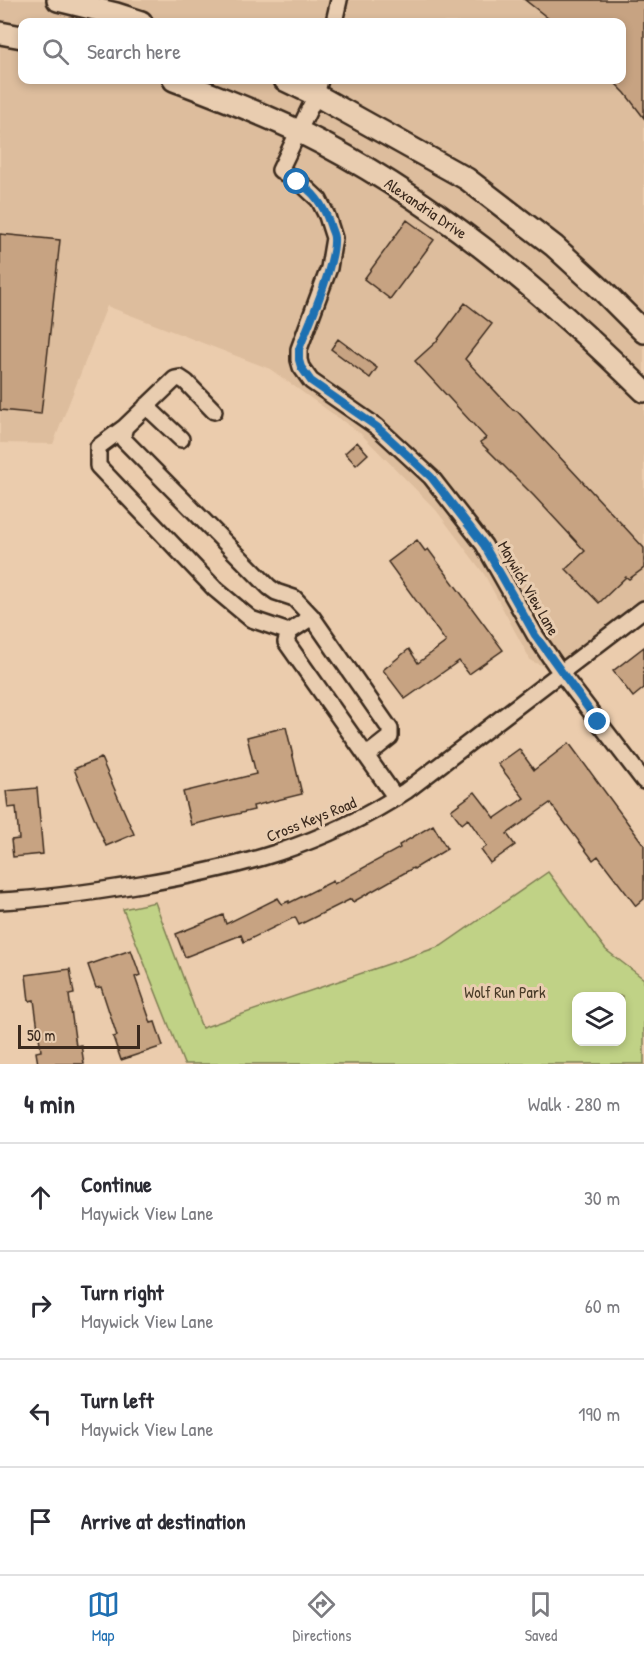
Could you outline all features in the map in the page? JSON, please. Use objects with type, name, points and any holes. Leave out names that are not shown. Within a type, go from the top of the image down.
[{"type":"main road","points":[[58,0],[128,18]]},
{"type":"main road","points":[[0,33],[18,36]]},
{"type":"main road","name":"Alexandria Drive","points":[[184,84],[298,132],[405,193],[508,266],[599,346],[644,391]]},
{"type":"main road","points":[[318,87],[467,179],[554,246],[644,332]]},
{"type":"street","points":[[335,18],[339,0]]},
{"type":"street","points":[[298,132],[318,87]]},
{"type":"street","name":"Maywick View Lane","points":[[298,132],[280,170],[303,185],[319,200],[334,238],[329,268],[299,349],[301,367],[311,381],[377,427],[431,477],[484,545],[535,635],[561,673],[644,781]]},
{"type":"street","points":[[214,411],[186,382],[180,378],[175,379],[125,427],[98,447],[98,466],[215,589],[251,619],[289,632]]},
{"type":"street","points":[[146,406],[181,439]]},
{"type":"street","points":[[125,427],[124,440],[175,493],[268,587],[294,598],[312,617],[390,729],[390,737],[366,756]]},
{"type":"street","name":"Cross Keys Road","points":[[0,901],[112,889],[226,868],[277,853],[328,834],[366,816],[396,798],[644,609]]},
{"type":"street","points":[[312,617],[289,632],[286,642],[396,798]]},
{"type":"shaded area","points":[[0,0],[644,0],[644,609],[561,673],[531,661],[484,574],[436,510],[361,434],[270,369],[107,306],[53,444],[0,443]]},
{"type":"green space","name":"Wolf Run Park","points":[[548,872],[606,950],[644,979],[644,1064],[184,1064],[123,909],[155,902],[202,1028],[441,946]]},
{"type":"building","points":[[525,0],[644,0],[644,118],[616,84],[626,84],[626,18],[548,18]]},
{"type":"building","points":[[407,220],[434,240],[390,299],[364,279]]},
{"type":"building","points":[[0,234],[60,240],[41,414],[0,410]]},
{"type":"building","points":[[465,303],[492,324],[465,359],[513,410],[517,411],[644,548],[644,568],[629,579],[626,577],[599,603],[566,569],[585,551],[480,442],[486,438],[415,361],[436,342]]},
{"type":"building","points":[[338,339],[377,368],[370,378],[331,349]]},
{"type":"building","points":[[357,442],[368,454],[356,465],[345,453]]},
{"type":"building","points":[[417,540],[425,551],[428,549],[503,650],[469,674],[459,661],[405,699],[383,670],[409,649],[418,663],[446,642],[388,562]]},
{"type":"building","points":[[644,647],[644,688],[633,697],[613,671]]},
{"type":"building","points":[[286,727],[302,794],[253,806],[254,810],[191,825],[183,792],[256,774],[247,737]]},
{"type":"building","points":[[569,743],[644,845],[644,899],[636,906],[598,856],[593,860],[550,803],[507,834],[515,845],[490,863],[481,850],[487,846],[468,819],[462,824],[451,810],[475,792],[495,818],[524,798],[498,764],[519,749],[534,770]]},
{"type":"building","points":[[101,758],[134,834],[106,846],[74,769]]},
{"type":"building","points":[[37,788],[43,854],[13,857],[11,840],[19,839],[16,807],[8,808],[6,791]]},
{"type":"building","points":[[433,825],[447,849],[353,902],[351,899],[299,925],[295,917],[244,942],[241,935],[185,957],[176,934],[223,915],[226,924],[278,898],[282,904],[289,901],[289,903],[333,881],[334,884],[400,848],[399,845]]},
{"type":"building","points":[[131,950],[140,975],[135,977],[151,1023],[155,1022],[163,1046],[121,1060],[113,1037],[117,1036],[101,987],[96,988],[88,965]]},
{"type":"building","points":[[70,969],[74,994],[69,995],[76,1046],[81,1045],[84,1064],[38,1064],[36,1052],[41,1051],[34,1000],[29,1001],[26,975]]},
{"type":"route","points":[[297,182],[319,200],[334,238],[329,268],[299,349],[299,360],[305,375],[377,427],[431,477],[484,545],[535,635],[598,722]]}]
